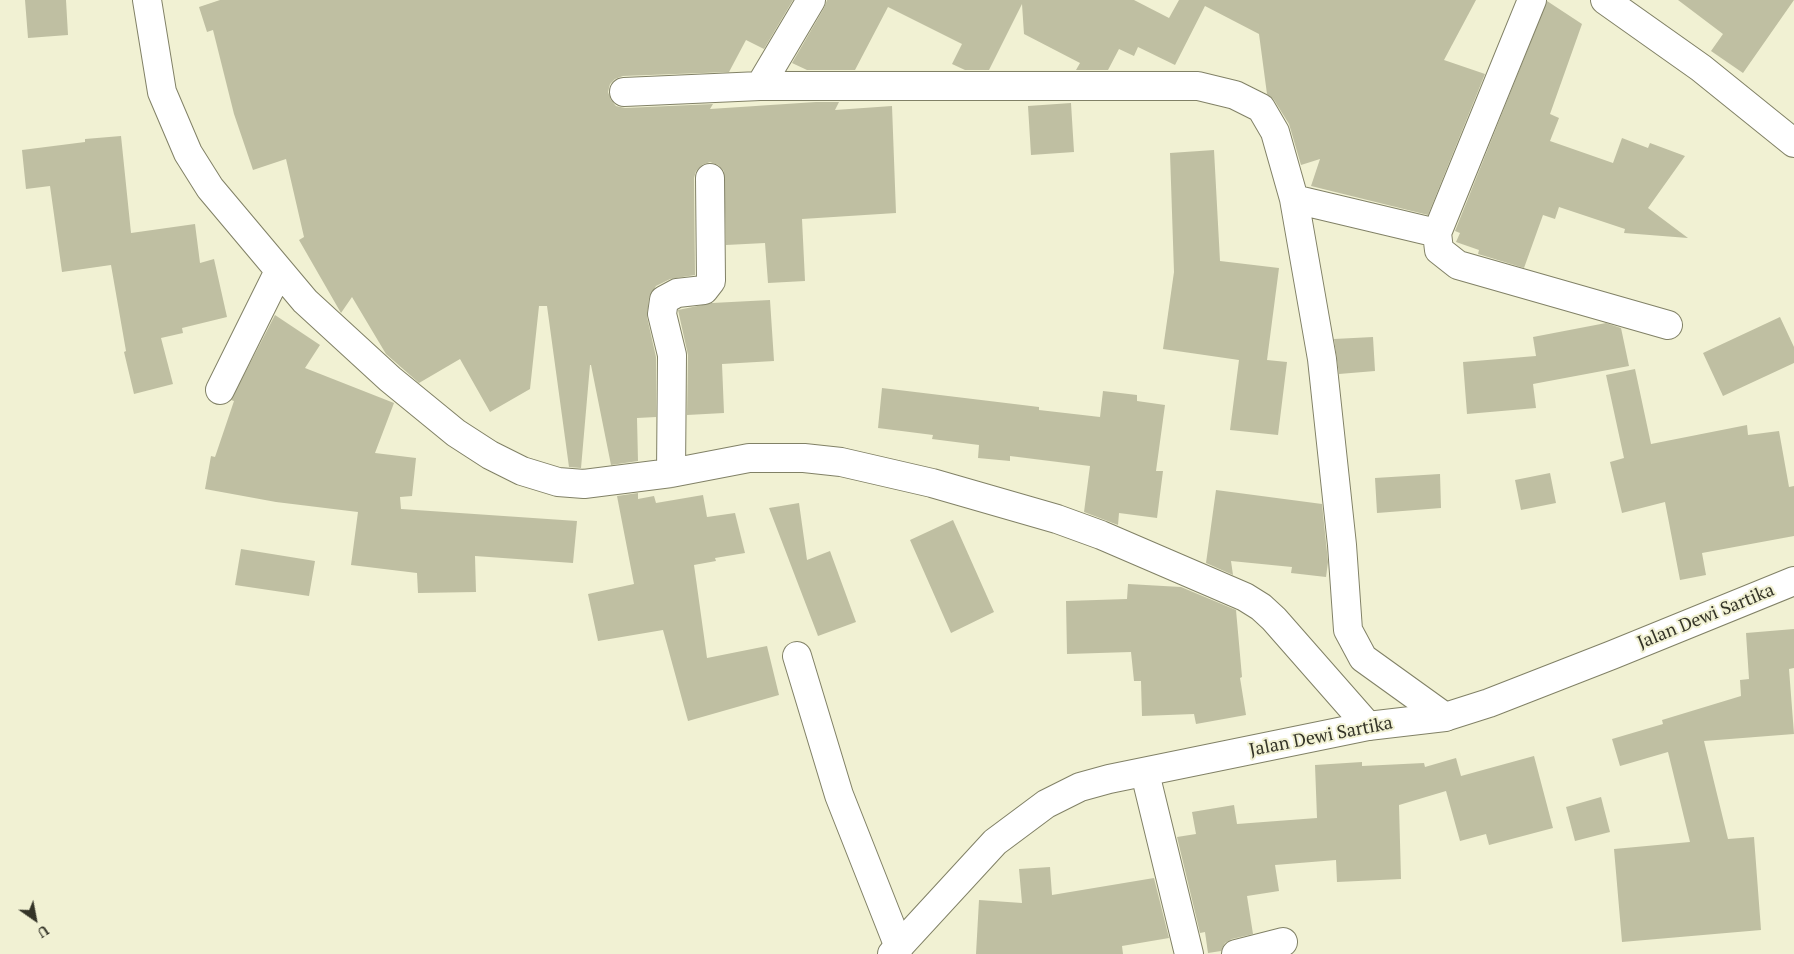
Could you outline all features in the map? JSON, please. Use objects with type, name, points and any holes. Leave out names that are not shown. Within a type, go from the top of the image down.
[{"type":"street","points":[[147,0],[162,92],[188,153],[210,188],[305,301],[390,379],[456,433],[490,455],[522,471],[558,482],[584,484],[671,473],[749,458],[804,458],[841,462],[932,483],[1057,519],[1101,535],[1227,589],[1261,607],[1274,619],[1368,726]]},
{"type":"street","points":[[760,86],[811,0]]},
{"type":"street","points":[[1532,0],[1437,233],[1439,250],[1458,265],[1668,324]]},
{"type":"street","points":[[1605,0],[1702,68],[1794,144]]},
{"type":"street","points":[[624,92],[760,86],[1198,86],[1235,95],[1261,108],[1275,132],[1294,199],[1322,359],[1342,545],[1348,630],[1363,658],[1445,717]]},
{"type":"street","points":[[671,473],[672,355],[662,314],[664,300],[677,293],[704,290],[712,281],[710,178]]},
{"type":"street","points":[[1294,199],[1437,233]]},
{"type":"street","points":[[220,390],[279,271]]},
{"type":"street","name":"Jalan Dewi Sartika","points":[[896,951],[995,842],[1019,822],[1046,804],[1080,787],[1109,779],[1368,726],[1445,717],[1612,656],[1794,581]]},
{"type":"street","points":[[797,656],[839,794],[896,951]]},
{"type":"street","points":[[1145,773],[1189,954]]},
{"type":"street","points":[[1236,954],[1283,942]]},
{"type":"building","points":[[25,0],[66,0],[68,35],[28,38]]},
{"type":"building","points":[[220,0],[793,0],[764,49],[746,40],[729,72],[623,76],[615,79],[610,84],[608,92],[611,100],[616,106],[625,108],[713,104],[710,109],[816,102],[839,102],[835,110],[892,106],[896,213],[802,219],[805,281],[768,283],[765,243],[726,245],[724,171],[718,165],[710,162],[702,165],[696,171],[694,178],[695,275],[670,279],[656,286],[649,298],[647,317],[656,357],[656,417],[637,418],[638,461],[611,465],[590,365],[581,468],[569,467],[547,306],[539,306],[530,389],[490,412],[460,359],[419,383],[386,354],[352,297],[341,313],[299,240],[304,237],[286,159],[253,170],[234,114],[213,30],[207,32],[199,7]]},
{"type":"building","points":[[827,0],[1134,0],[1169,18],[1179,0],[1476,0],[1444,60],[1485,74],[1428,215],[1311,186],[1320,159],[1301,165],[1289,124],[1274,100],[1267,94],[1259,34],[1205,6],[1175,65],[1138,47],[1134,56],[1119,49],[1108,70],[1076,70],[1080,63],[1024,34],[1022,4],[989,70],[965,70],[952,64],[962,44],[888,7],[855,70],[807,70],[792,63]]},
{"type":"building","points":[[1678,0],[1794,0],[1743,73],[1711,51],[1723,34]]},
{"type":"building","points":[[1547,1],[1582,24],[1550,114],[1559,118],[1550,141],[1613,163],[1622,138],[1648,148],[1650,143],[1685,156],[1648,208],[1688,238],[1624,233],[1625,229],[1559,207],[1555,219],[1543,215],[1524,268],[1478,254],[1479,250],[1456,242],[1460,233],[1455,231]]},
{"type":"building","points":[[1071,103],[1074,152],[1031,155],[1028,106]]},
{"type":"building","points":[[121,136],[131,233],[195,224],[200,263],[214,259],[227,317],[182,328],[183,333],[161,338],[173,384],[134,394],[124,352],[126,351],[111,265],[62,272],[50,186],[26,189],[22,150],[85,142],[85,139]]},
{"type":"building","points":[[1214,150],[1220,261],[1279,268],[1267,360],[1287,362],[1278,435],[1230,430],[1239,360],[1163,349],[1174,272],[1170,153]]},
{"type":"building","points":[[770,300],[774,361],[722,364],[724,413],[687,415],[688,355],[678,310],[712,303]]},
{"type":"building","points":[[275,315],[320,345],[305,368],[394,403],[375,453],[416,458],[412,496],[400,497],[401,509],[577,521],[573,563],[475,556],[476,592],[418,593],[417,573],[351,565],[358,512],[276,502],[205,489],[211,456],[215,457],[234,401],[231,400]]},
{"type":"building","points":[[1780,317],[1794,347],[1794,363],[1723,396],[1703,353]]},
{"type":"building","points":[[1606,323],[1621,328],[1629,366],[1533,384],[1536,408],[1467,414],[1463,362],[1536,356],[1533,337]]},
{"type":"building","points":[[1373,337],[1375,371],[1339,374],[1334,339]]},
{"type":"building","points":[[1635,369],[1651,444],[1747,425],[1748,435],[1779,431],[1789,487],[1794,486],[1794,536],[1702,553],[1706,575],[1680,580],[1665,502],[1622,513],[1610,462],[1624,458],[1606,375]]},
{"type":"building","points":[[882,388],[1039,407],[1039,410],[1100,417],[1103,391],[1137,395],[1137,401],[1165,405],[1156,471],[1163,471],[1157,518],[1119,513],[1118,525],[1084,512],[1090,466],[1010,456],[1010,461],[978,458],[979,445],[932,439],[933,435],[878,428]]},
{"type":"building","points":[[1550,473],[1556,503],[1521,510],[1515,480]]},
{"type":"building","points":[[1440,474],[1441,508],[1377,513],[1375,478]]},
{"type":"building","points":[[1216,490],[1322,504],[1328,562],[1326,577],[1291,573],[1292,567],[1231,561],[1233,575],[1206,563]]},
{"type":"building","points":[[638,493],[638,499],[654,496],[656,503],[703,495],[707,517],[735,513],[745,553],[715,558],[716,561],[694,565],[707,658],[767,646],[779,695],[688,721],[663,630],[598,641],[588,594],[634,584],[617,496]]},
{"type":"building","points":[[799,503],[807,560],[830,551],[856,622],[818,636],[769,508]]},
{"type":"building","points":[[953,520],[994,612],[951,633],[910,540]]},
{"type":"building","points":[[241,549],[315,561],[309,596],[235,585]]},
{"type":"building","points":[[1128,584],[1181,587],[1236,610],[1242,677],[1240,678],[1246,715],[1196,724],[1194,714],[1142,716],[1141,681],[1134,681],[1131,652],[1067,654],[1066,601],[1127,599]]},
{"type":"building","points":[[1794,629],[1794,668],[1789,669],[1794,734],[1704,741],[1728,839],[1754,837],[1761,930],[1622,942],[1614,849],[1690,842],[1668,752],[1620,766],[1612,739],[1663,724],[1662,720],[1741,696],[1740,680],[1749,679],[1746,633]]},
{"type":"building","points":[[1534,756],[1553,828],[1489,845],[1486,834],[1460,841],[1446,791],[1399,805],[1401,879],[1337,882],[1336,860],[1275,865],[1279,891],[1247,896],[1253,934],[1232,939],[1225,943],[1221,951],[1208,953],[1205,932],[1200,933],[1177,837],[1196,834],[1192,812],[1234,805],[1237,824],[1317,818],[1315,765],[1362,762],[1362,766],[1424,763],[1425,767],[1456,758],[1461,776]]},
{"type":"building","points":[[1601,797],[1610,832],[1575,841],[1566,807]]},
{"type":"building","points":[[1050,867],[1052,895],[1154,878],[1169,938],[1122,946],[1123,954],[976,954],[979,900],[1022,903],[1019,869]]}]
